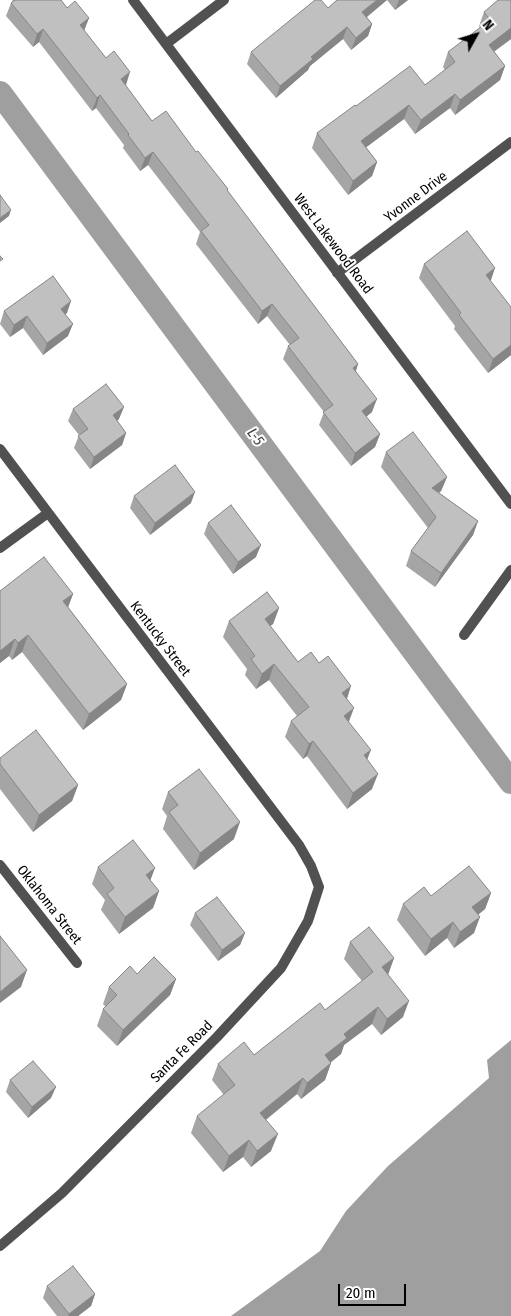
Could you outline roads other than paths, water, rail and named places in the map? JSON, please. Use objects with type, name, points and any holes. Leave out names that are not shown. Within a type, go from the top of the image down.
[{"type":"street","name":"West Lakewood Road","points":[[133,0],[511,504]]},
{"type":"street","points":[[166,44],[224,0]]},
{"type":"street","name":"Yvonne Drive","points":[[337,273],[511,142]]},
{"type":"street","name":"Kentucky Street","points":[[0,449],[299,845]]},
{"type":"street","points":[[0,548],[48,513]]},
{"type":"street","points":[[464,635],[511,570]]},
{"type":"street","name":"Santa Fe Road","points":[[0,1246],[62,1193],[218,1036],[281,968],[308,922],[319,887],[311,866],[299,845]]},
{"type":"street","name":"Oklahoma Street","points":[[0,865],[77,963]]},
{"type":"waterway","name":"L-5","points":[[0,93],[511,782]]}]
